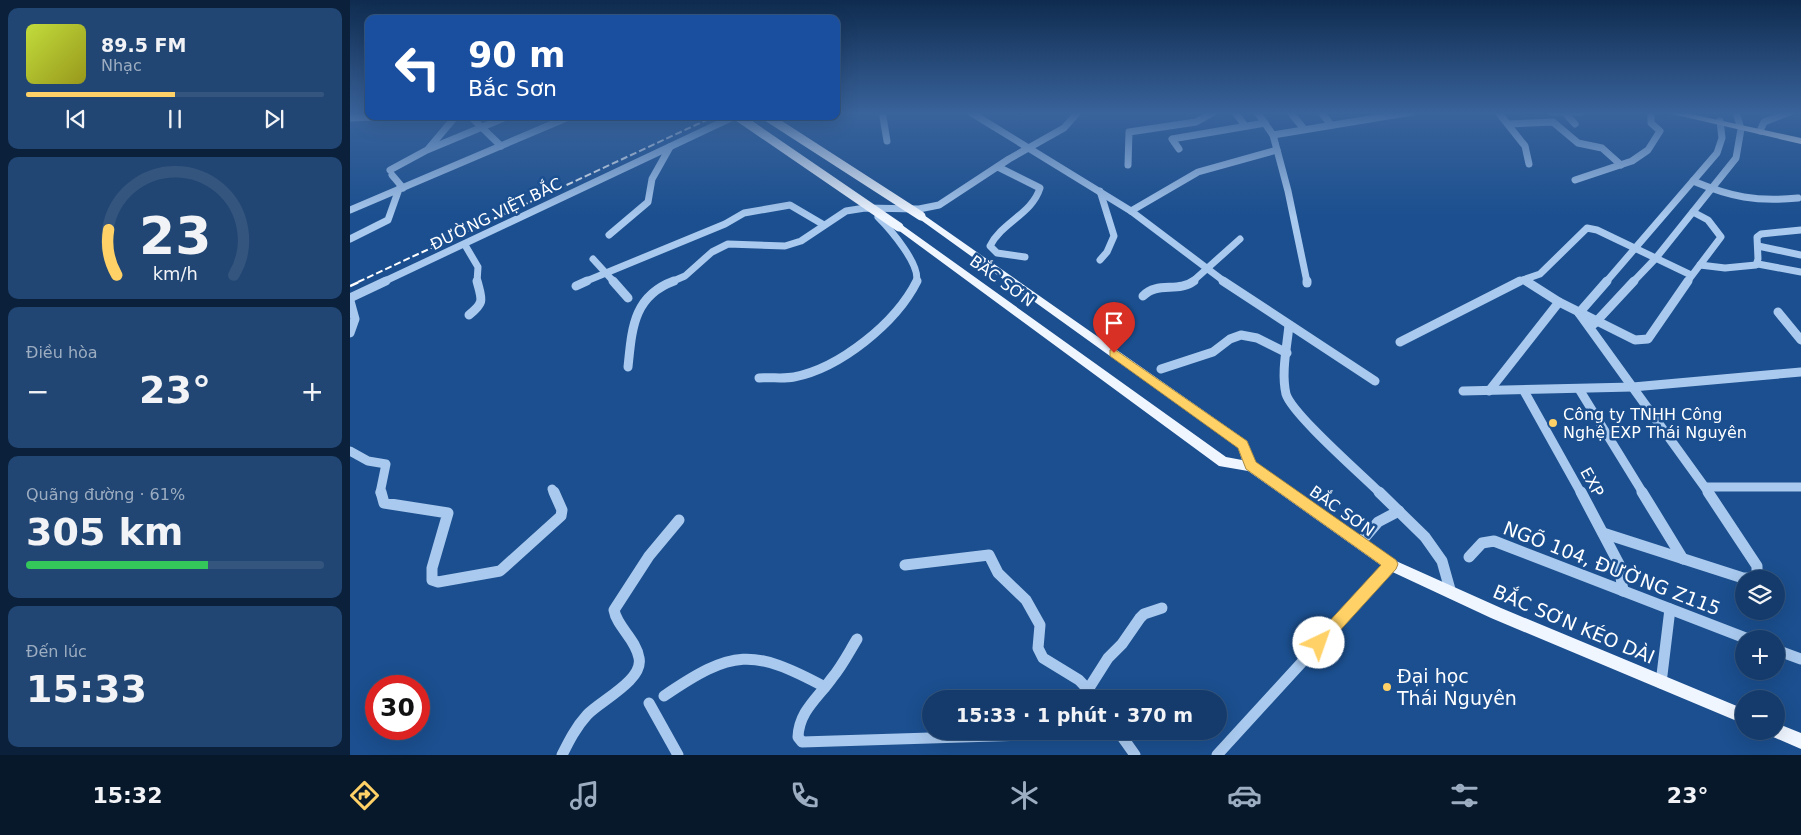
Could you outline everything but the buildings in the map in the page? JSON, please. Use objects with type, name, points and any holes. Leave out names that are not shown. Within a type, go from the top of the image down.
[{"type":"main road","name":"BẮC SƠN","points":[[782,147],[899,227],[1223,462],[1251,466],[1391,564]]},
{"type":"main road","name":"BẮC SƠN","points":[[814,147],[921,216],[1243,445],[1251,466]]},
{"type":"main road","name":"BẮC SƠN KÉO DÀI","points":[[1391,564],[1451,593],[1735,713]]},
{"type":"main road","points":[[1785,734],[1801,741]]},
{"type":"street","points":[[401,188],[391,172],[434,147]]},
{"type":"street","points":[[350,210],[499,147]]},
{"type":"street","points":[[609,235],[628,221],[648,202],[652,179],[670,147]]},
{"type":"street","name":"ĐƯỜNG VIỆT BẮC","points":[[350,300],[670,147]]},
{"type":"street","points":[[1128,166],[1129,147]]},
{"type":"street","points":[[1525,147],[1529,164]]},
{"type":"street","points":[[1598,147],[1602,148],[1621,165]]},
{"type":"street","points":[[1575,180],[1621,165],[1650,147]]},
{"type":"street","points":[[1579,312],[1693,182],[1717,153],[1719,147]]},
{"type":"street","points":[[1594,324],[1656,258],[1736,158],[1740,147]]},
{"type":"street","points":[[628,366],[633,320],[657,289],[682,279],[726,245],[788,245],[807,237],[843,212],[865,208],[936,206],[1030,148],[1131,211],[1206,270],[1375,382]]},
{"type":"street","points":[[1131,211],[1198,172],[1277,150],[1308,283]]},
{"type":"street","points":[[998,167],[1040,188],[1036,199],[994,236],[990,246],[994,252],[1025,257]]},
{"type":"street","points":[[1693,182],[1754,202],[1798,198]]},
{"type":"street","points":[[350,240],[388,220],[401,188]]},
{"type":"street","points":[[1100,191],[1114,236],[1107,252],[1100,260]]},
{"type":"street","points":[[576,286],[725,224],[744,213],[790,205],[824,225]]},
{"type":"street","points":[[759,378],[797,376],[840,357],[889,322],[906,300],[918,279],[917,272],[896,240],[893,232],[877,216],[865,208]]},
{"type":"street","points":[[1524,280],[1579,312],[1594,324],[1635,340],[1648,339],[1691,276],[1721,237],[1708,220],[1693,212]]},
{"type":"street","points":[[1400,342],[1524,280],[1540,274],[1587,228],[1597,230],[1691,276]]},
{"type":"street","points":[[1758,264],[1757,237],[1761,234],[1801,230]]},
{"type":"street","points":[[1143,296],[1150,290],[1192,284],[1240,239]]},
{"type":"street","points":[[465,245],[478,267],[476,279],[482,299],[480,306],[469,315]]},
{"type":"street","points":[[1758,246],[1801,255]]},
{"type":"street","points":[[593,259],[628,298]]},
{"type":"street","points":[[1700,265],[1725,268],[1758,264],[1801,272]]},
{"type":"street","points":[[350,300],[355,319],[350,333]]},
{"type":"street","points":[[1489,391],[1559,302]]},
{"type":"street","points":[[1778,312],[1801,340]]},
{"type":"street","points":[[1594,324],[1633,387],[1705,487],[1757,566],[1757,575],[1753,578],[1743,578],[1603,533]]},
{"type":"street","points":[[1289,325],[1286,394],[1298,413],[1399,511],[1436,552],[1442,561],[1451,593]]},
{"type":"street","points":[[1161,368],[1213,352],[1230,339],[1241,335],[1258,338],[1287,353]]},
{"type":"street","points":[[1462,391],[1633,387],[1801,372]]},
{"type":"street","points":[[1579,389],[1683,559]]},
{"type":"street","name":"EXP","points":[[1524,391],[1619,564],[1623,591]]},
{"type":"street","points":[[350,451],[368,461],[386,464],[380,495],[384,503],[448,513],[432,568],[432,580],[438,582],[492,574],[509,566],[561,516],[562,510],[552,489]]},
{"type":"street","points":[[1705,487],[1801,487]]},
{"type":"street","points":[[1360,543],[1378,522],[1399,511]]},
{"type":"street","points":[[562,755],[585,717],[627,683],[638,670],[640,664],[639,654],[615,615],[614,610],[649,556],[679,520]]},
{"type":"street","name":"NGÕ 104, ĐƯỜNG Z115","points":[[1469,557],[1480,543],[1486,540],[1494,541],[1735,634]]},
{"type":"street","points":[[904,565],[990,555],[998,573],[1026,600],[1040,625],[1038,648],[1040,653],[1090,688],[1108,658],[1122,644],[1140,618],[1144,614],[1162,608]]},
{"type":"street","points":[[1217,755],[1391,564]]},
{"type":"street","points":[[1661,683],[1670,609]]},
{"type":"street","points":[[857,639],[826,687],[798,724],[798,737],[802,742],[922,738]]},
{"type":"street","points":[[1785,653],[1801,659]]},
{"type":"street","points":[[664,696],[704,670],[730,661],[743,660],[770,661],[826,687]]},
{"type":"street","points":[[649,703],[678,755]]},
{"type":"street","points":[[1124,740],[1135,755]]},
{"type":"railway","points":[[358,282],[648,147]]},
{"type":"railway","points":[[350,286],[361,281]]},
{"type":"place","name":"Công ty TNHH Công Nghệ EXP Thái Nguyên","points":[[1553,423]]},
{"type":"place","name":"Đại học Thái Nguyên","points":[[1387,687]]},
{"type":"route","points":[[1114,353],[1243,445],[1251,466],[1391,564],[1319,643]]}]
